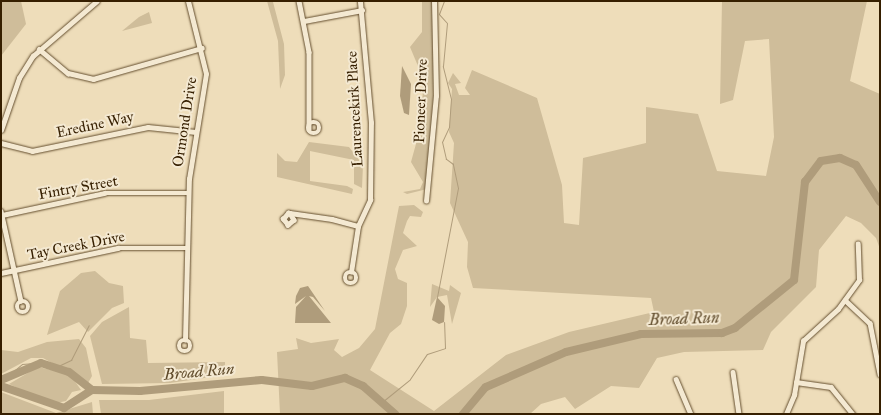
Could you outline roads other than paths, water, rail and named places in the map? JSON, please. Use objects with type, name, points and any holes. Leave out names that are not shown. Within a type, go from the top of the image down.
[{"type":"street","points":[[1,130],[19,78],[39,49],[97,1]]},
{"type":"street","name":"Ormond Drive","points":[[185,340],[188,192],[206,74],[202,48],[188,1]]},
{"type":"street","points":[[299,1],[304,20],[308,128]]},
{"type":"street","name":"Laurencekirk Place","points":[[350,272],[358,226],[370,194],[371,123],[364,85],[362,10],[360,1]]},
{"type":"street","name":"Pioneer Drive","points":[[426,201],[436,96],[434,1]]},
{"type":"street","points":[[304,20],[362,10]]},
{"type":"street","points":[[39,49],[68,73],[93,79],[202,48]]},
{"type":"street","name":"Eredine Way","points":[[1,144],[32,151],[142,128],[196,132]]},
{"type":"street","name":"Fintry Street","points":[[2,213],[104,194],[188,192]]},
{"type":"street","points":[[2,213],[21,301]]},
{"type":"street","points":[[290,214],[358,226]]},
{"type":"street","points":[[786,414],[796,382],[806,336],[845,300],[859,280],[858,244]]},
{"type":"street","name":"Tay Creek Drive","points":[[1,273],[118,248],[187,248]]},
{"type":"street","points":[[845,300],[870,323],[880,374]]},
{"type":"street","points":[[732,372],[739,414]]},
{"type":"street","points":[[676,379],[691,414]]},
{"type":"street","points":[[796,382],[832,388],[853,414]]},
{"type":"waterway","points":[[437,297],[458,188],[453,164],[446,159],[442,142],[449,127],[451,99],[443,66],[447,23],[439,14],[444,1]]},
{"type":"waterway","name":"Broad Run","points":[[463,414],[486,387],[566,352],[641,334],[722,333],[735,328],[794,280],[805,182],[821,161],[840,158],[856,165],[880,202]]},
{"type":"waterway","points":[[382,402],[410,379],[427,354],[445,348],[444,322]]},
{"type":"waterway","points":[[56,367],[71,360],[89,325]]},
{"type":"waterway","points":[[3,380],[22,364],[35,363]]},
{"type":"waterway","points":[[1,380],[41,363],[69,372],[92,390]]},
{"type":"waterway","name":"Broad Run","points":[[1,386],[64,408],[92,390],[140,391],[262,380],[312,386],[345,378],[363,386],[395,414]]}]
